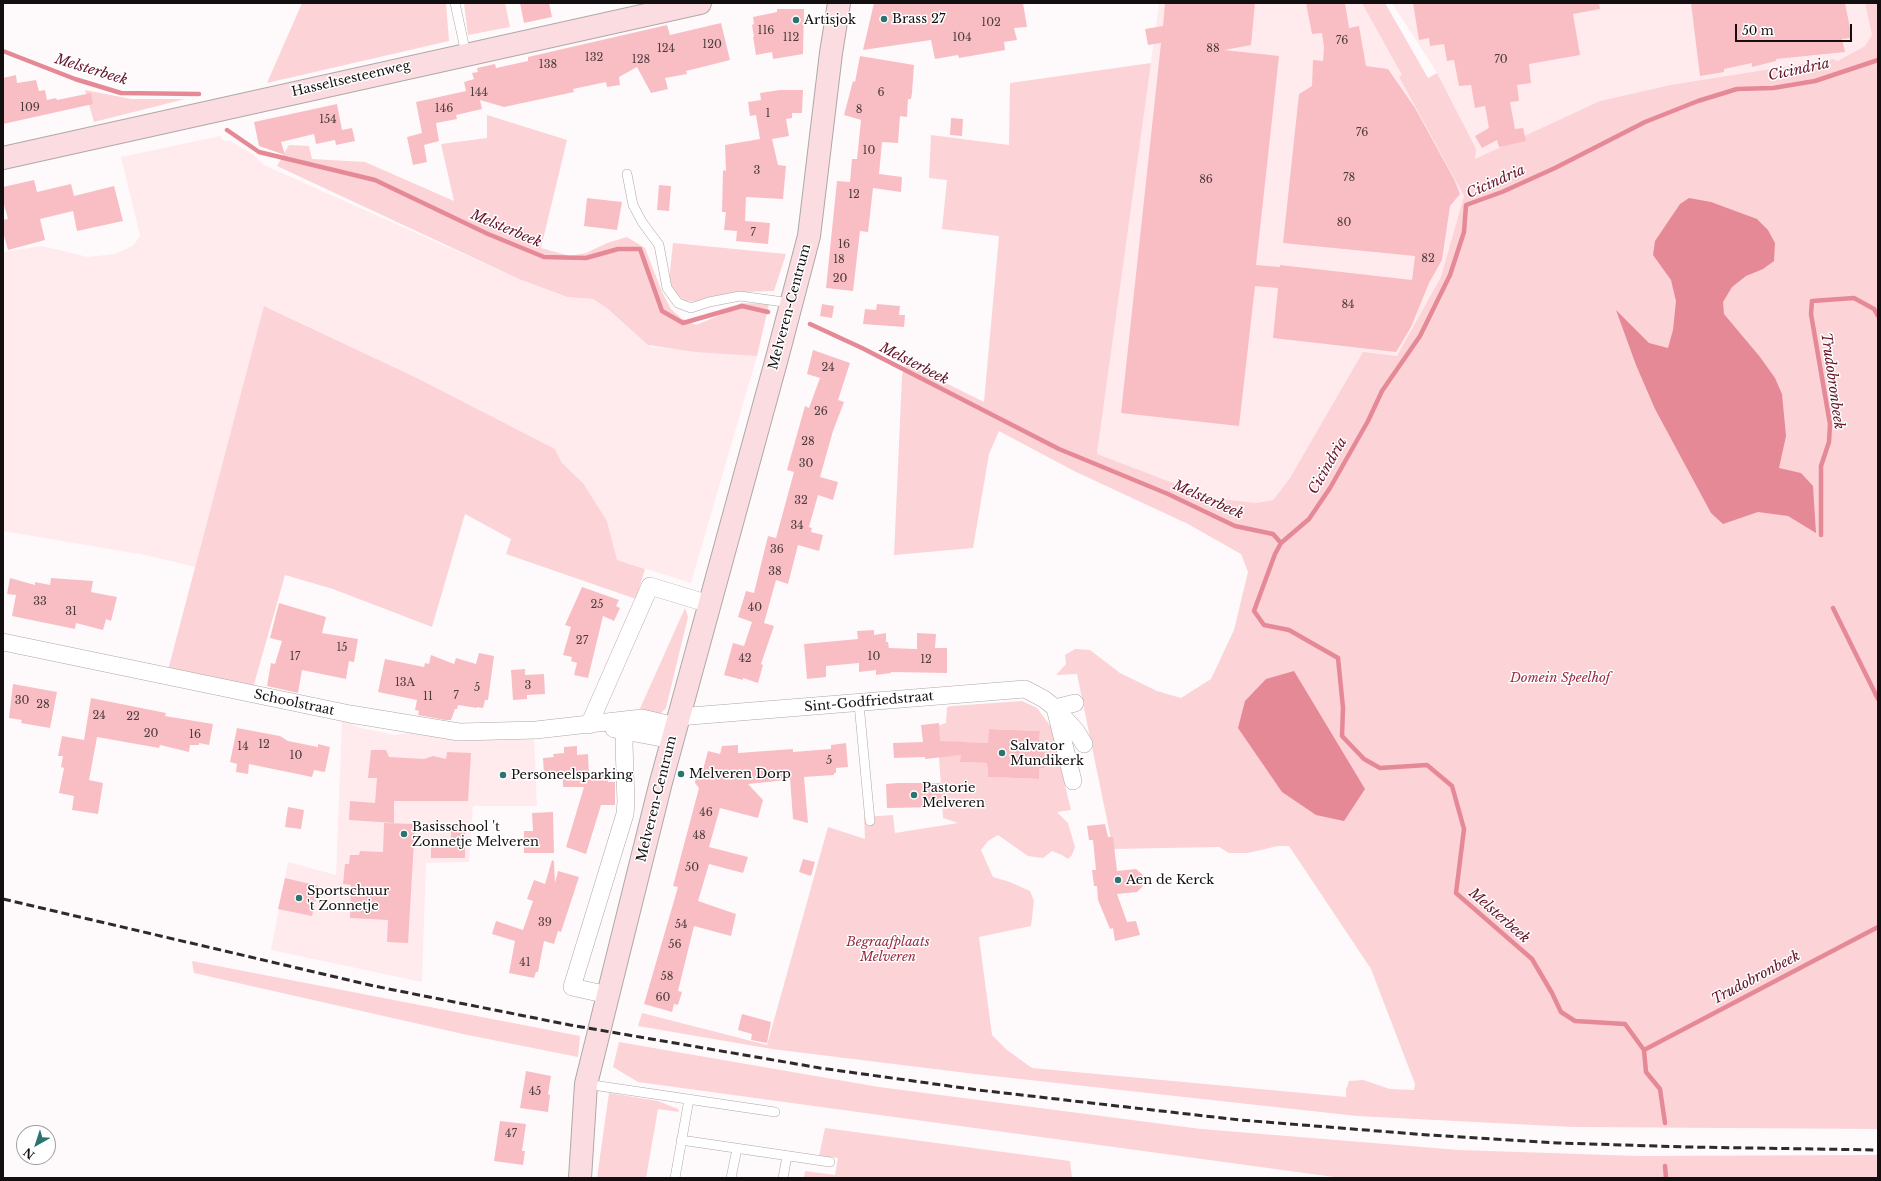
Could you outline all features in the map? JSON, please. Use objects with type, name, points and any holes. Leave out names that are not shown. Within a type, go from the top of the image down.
[{"type":"main road","name":"Hasseltsesteenweg","points":[[3,158],[700,3]]},
{"type":"main road","name":"Melveren-Centrum","points":[[580,1178],[586,1084],[675,728],[809,236],[831,53],[839,3]]},
{"type":"street","points":[[589,725],[650,586],[709,604]]},
{"type":"street","name":"Schoolstraat","points":[[3,642],[350,714],[420,727],[459,732],[536,730],[642,718],[675,728]]},
{"type":"street","name":"Sint-Godfriedstraat","points":[[675,728],[860,704],[1025,689],[1044,699],[1055,708],[1076,731],[1084,744]]},
{"type":"street","points":[[1073,781],[1055,708],[1075,703]]},
{"type":"street","name":"Schoolstraat","points":[[589,725],[625,731],[675,728]]},
{"type":"street","points":[[608,995],[572,987],[625,814],[625,731]]},
{"type":"lane","points":[[455,3],[466,54]]},
{"type":"lane","points":[[627,174],[633,205],[642,222],[659,245],[667,288],[678,303],[691,308],[709,302],[740,296],[791,303]]},
{"type":"lane","points":[[860,704],[870,821]]},
{"type":"lane","points":[[586,1084],[775,1112]]},
{"type":"lane","points":[[675,1178],[689,1099]]},
{"type":"lane","points":[[681,1140],[830,1162]]},
{"type":"lane","points":[[731,1178],[737,1149]]},
{"type":"lane","points":[[783,1178],[787,1156]]},
{"type":"shaded area","points":[[1159,3],[1373,3],[1411,72],[1399,77],[1464,196],[1449,271],[1398,356],[1290,478],[1273,500],[1256,503],[1213,498],[1097,454]]},
{"type":"shaded area","points":[[1392,3],[1865,3],[1873,35],[1865,46],[1836,61],[1832,59],[1670,85],[1600,101],[1539,139],[1474,159],[1437,73]]},
{"type":"shaded area","points":[[220,136],[224,141],[230,141],[253,154],[264,165],[519,279],[566,297],[593,299],[608,309],[651,347],[757,356],[691,583],[617,560],[607,521],[583,483],[562,463],[555,449],[417,378],[265,306],[195,567],[145,555],[3,531],[3,252],[42,246],[88,257],[115,254],[134,245],[140,236],[121,157]]},
{"type":"shaded area","points":[[1689,198],[1711,202],[1757,219],[1768,230],[1775,243],[1774,261],[1763,269],[1746,276],[1732,287],[1723,302],[1724,314],[1760,357],[1775,378],[1782,394],[1786,436],[1779,468],[1801,473],[1813,486],[1816,533],[1788,516],[1758,512],[1723,524],[1711,513],[1655,409],[1636,365],[1616,310],[1649,343],[1668,348],[1673,330],[1676,301],[1671,280],[1653,255],[1655,241],[1680,204]]},
{"type":"shaded area","points":[[1294,671],[1365,789],[1344,821],[1316,815],[1282,792],[1238,728],[1245,701],[1266,679]]},
{"type":"shaded area","name":"Basisschool 't Zonnetje Melveren","points":[[342,720],[361,728],[395,735],[415,732],[534,735],[537,806],[473,806],[469,862],[426,863],[422,982],[271,950],[288,862],[336,875]]},
{"type":"green space","points":[[302,3],[446,3],[449,41],[267,83]]},
{"type":"green space","points":[[464,3],[505,3],[510,27],[468,35]]},
{"type":"green space","name":"Domein Speelhof","points":[[1362,3],[1385,3],[1428,78],[1437,73],[1476,149],[1475,159],[1600,101],[1670,85],[1833,59],[1837,61],[1865,46],[1872,35],[1865,3],[1878,3],[1878,1129],[1573,1127],[1357,1116],[975,1074],[772,1049],[638,1026],[642,1013],[767,1045],[828,827],[865,839],[864,817],[893,815],[895,833],[958,823],[943,818],[937,726],[946,723],[947,707],[1022,701],[1037,708],[1051,727],[1071,810],[1057,812],[1068,823],[1075,847],[1072,855],[1068,859],[1052,851],[1043,858],[1028,856],[998,835],[988,841],[981,850],[993,877],[1010,882],[1030,891],[1034,901],[1031,926],[979,937],[992,1035],[1007,1050],[1032,1068],[1346,1097],[1346,1090],[1349,1081],[1363,1080],[1390,1089],[1414,1090],[1415,1084],[1371,969],[1289,846],[1278,846],[1248,853],[1229,853],[1219,847],[1113,849],[1077,674],[1056,675],[1066,664],[1065,655],[1075,649],[1090,650],[1120,673],[1157,691],[1181,698],[1211,679],[1234,630],[1248,572],[1241,554],[1188,524],[1074,471],[999,431],[989,454],[973,548],[894,555],[902,376],[905,363],[984,402],[999,236],[942,229],[947,180],[929,178],[931,135],[1009,145],[1010,83],[1151,63],[1097,454],[1213,498],[1256,503],[1273,500],[1290,478],[1363,352],[1397,356],[1441,277],[1464,196],[1399,77],[1402,75]],"holes":[[[990,729],[1040,731],[1039,742],[1045,742],[1039,768],[1039,779],[988,777],[987,763],[961,762],[961,742],[988,743]]]},
{"type":"green space","points":[[85,90],[131,99],[185,99],[94,122]]},
{"type":"green space","points":[[487,115],[567,140],[541,248],[570,256],[586,253],[607,243],[627,237],[645,248],[662,292],[671,309],[681,318],[696,325],[720,315],[741,303],[769,304],[757,356],[695,352],[648,345],[608,309],[593,299],[567,297],[519,279],[277,166],[289,145],[309,146],[312,159],[365,162],[454,201],[441,144],[487,138]]},
{"type":"green space","points":[[673,243],[786,254],[774,291],[742,292],[701,302],[685,301],[674,293],[669,281]]},
{"type":"green space","points":[[264,306],[417,378],[555,449],[562,463],[583,483],[607,521],[617,560],[645,569],[636,599],[506,554],[511,539],[465,514],[432,627],[333,589],[285,575],[253,688],[168,670]]},
{"type":"green space","points":[[685,608],[688,617],[666,708],[659,715],[638,713]]},
{"type":"green space","points":[[192,961],[580,1036],[578,1057],[463,1034],[194,973]]},
{"type":"green space","points":[[619,1042],[879,1087],[1201,1129],[1459,1150],[1639,1156],[1878,1155],[1878,1178],[1341,1178],[638,1082],[613,1067]]},
{"type":"green space","points":[[609,1093],[658,1101],[678,1109],[679,1112],[658,1109],[646,1178],[597,1178]]},
{"type":"green space","points":[[825,1128],[1070,1161],[1072,1178],[804,1178],[805,1171],[835,1175],[838,1158],[819,1156]]},
{"type":"building","points":[[520,3],[549,3],[552,17],[524,23]]},
{"type":"building","points":[[874,3],[1023,3],[1027,27],[1014,28],[1017,40],[1004,42],[1005,50],[959,58],[958,55],[935,59],[931,40],[863,50]]},
{"type":"building","points":[[1165,3],[1255,3],[1251,45],[1224,50],[1279,56],[1256,265],[1280,267],[1280,265],[1412,280],[1415,256],[1283,243],[1299,94],[1312,86],[1313,60],[1323,61],[1324,47],[1322,33],[1312,34],[1306,3],[1345,3],[1349,28],[1359,26],[1366,66],[1388,69],[1415,108],[1454,179],[1460,194],[1450,206],[1442,260],[1429,283],[1411,327],[1396,352],[1273,338],[1278,288],[1255,286],[1239,426],[1121,413],[1161,43],[1148,45],[1145,29],[1163,26]]},
{"type":"building","points":[[1413,3],[1599,3],[1600,9],[1573,14],[1580,55],[1529,64],[1531,83],[1517,85],[1519,101],[1510,102],[1515,129],[1523,128],[1526,141],[1499,147],[1497,140],[1482,148],[1475,136],[1489,128],[1485,106],[1475,108],[1471,85],[1459,86],[1454,60],[1447,61],[1444,44],[1430,46],[1429,38],[1419,40]]},
{"type":"building","points":[[1691,3],[1845,3],[1852,38],[1842,39],[1845,52],[1776,59],[1776,61],[1752,67],[1752,63],[1724,69],[1724,72],[1700,76]]},
{"type":"building","points":[[777,9],[804,9],[803,54],[773,59],[772,52],[756,55],[752,25],[754,24],[753,17],[777,12]]},
{"type":"building","points":[[721,23],[730,60],[686,71],[687,74],[665,78],[668,89],[651,93],[637,67],[619,77],[620,85],[607,87],[606,82],[573,89],[574,92],[504,107],[480,100],[482,109],[456,115],[457,119],[436,123],[439,141],[424,145],[427,162],[413,165],[407,137],[422,133],[416,102],[466,91],[464,82],[474,79],[472,73],[478,72],[477,68],[495,64],[496,68],[528,61],[528,57],[667,25],[670,35]]},
{"type":"building","points":[[860,56],[914,65],[911,99],[908,99],[907,117],[900,116],[898,143],[882,142],[879,174],[902,177],[901,192],[873,188],[868,232],[860,231],[853,291],[826,288],[837,181],[850,182],[852,159],[857,159],[861,120],[844,115],[853,81],[855,82]]},
{"type":"building","points":[[16,75],[17,83],[36,80],[39,91],[45,90],[47,100],[56,98],[57,100],[91,93],[93,104],[3,124],[3,78]]},
{"type":"building","points":[[780,90],[803,90],[802,113],[792,113],[792,118],[786,119],[789,136],[772,139],[778,165],[786,166],[783,199],[746,197],[745,221],[770,223],[768,244],[736,241],[737,231],[724,230],[726,212],[722,212],[723,170],[726,171],[725,145],[760,139],[756,115],[750,116],[748,102],[761,100],[760,93]]},
{"type":"building","points":[[337,104],[342,130],[352,128],[355,141],[336,145],[335,140],[316,144],[314,134],[281,142],[285,155],[259,146],[254,122]]},
{"type":"building","points":[[951,118],[963,119],[962,136],[950,135]]},
{"type":"building","points":[[34,180],[37,192],[71,184],[74,196],[114,186],[123,221],[77,231],[73,211],[40,219],[45,240],[8,250],[3,232],[3,220],[8,219],[3,201],[3,187]]},
{"type":"building","points":[[659,185],[671,186],[669,211],[657,210]]},
{"type":"building","points":[[587,198],[622,202],[617,230],[584,226]]},
{"type":"building","points":[[822,304],[834,306],[832,318],[820,316]]},
{"type":"building","points":[[877,304],[900,306],[899,315],[905,315],[904,327],[863,324],[865,309],[876,310]]},
{"type":"building","points":[[813,350],[850,363],[838,400],[844,402],[833,431],[820,477],[838,482],[833,500],[818,495],[809,527],[812,528],[811,532],[823,535],[819,551],[798,545],[788,584],[776,580],[764,623],[774,626],[761,664],[763,665],[758,683],[743,678],[743,680],[724,675],[733,643],[744,646],[752,622],[738,617],[746,591],[754,593],[768,536],[776,538],[794,472],[787,470],[805,406],[809,408],[820,378],[807,374]]},
{"type":"building","points":[[10,578],[35,585],[35,582],[50,585],[51,578],[93,581],[91,592],[117,597],[111,621],[106,619],[103,630],[76,623],[75,629],[12,616],[16,595],[7,594]]},
{"type":"building","points":[[582,587],[619,600],[616,606],[620,608],[614,621],[603,616],[588,678],[574,675],[577,663],[571,661],[572,657],[563,655],[571,627],[565,625]]},
{"type":"building","points":[[279,603],[326,617],[322,633],[358,639],[354,662],[349,661],[346,679],[302,670],[298,693],[267,686],[271,663],[275,664],[282,641],[270,638]]},
{"type":"building","points":[[874,630],[874,635],[886,633],[886,642],[888,642],[889,648],[917,649],[917,633],[936,634],[935,648],[947,648],[947,673],[891,672],[876,675],[876,670],[859,672],[859,663],[826,666],[826,677],[807,679],[804,644],[858,639],[857,631]]},
{"type":"building","points":[[479,653],[494,656],[488,700],[485,700],[483,708],[458,705],[451,720],[445,720],[418,715],[419,711],[415,710],[417,700],[378,692],[385,659],[424,667],[425,663],[429,664],[431,655],[454,664],[456,658],[476,664]]},
{"type":"building","points":[[525,669],[525,675],[544,674],[545,694],[527,695],[527,699],[513,700],[511,670]]},
{"type":"building","points":[[13,684],[57,692],[50,728],[21,723],[22,720],[9,718]]},
{"type":"building","points":[[91,698],[166,713],[165,716],[213,724],[209,745],[199,743],[199,745],[190,745],[189,752],[160,745],[159,748],[97,737],[89,780],[103,783],[98,814],[72,810],[74,796],[59,793],[64,768],[61,767],[63,756],[58,756],[62,736],[84,740]]},
{"type":"building","name":"Salvator Mundikerk","points":[[939,723],[940,741],[988,743],[989,729],[1040,731],[1039,742],[1045,742],[1044,768],[1039,768],[1039,779],[988,777],[987,763],[960,762],[961,755],[925,759],[925,757],[894,758],[893,743],[923,742],[921,725]]},
{"type":"building","points":[[237,728],[280,736],[288,741],[318,747],[318,744],[330,747],[325,772],[314,770],[312,777],[249,764],[248,774],[236,772],[237,764],[230,762]]},
{"type":"building","points":[[846,743],[848,767],[836,768],[836,773],[834,773],[834,775],[804,777],[808,823],[793,819],[790,778],[787,780],[748,784],[763,800],[758,818],[720,808],[709,847],[748,857],[743,873],[709,864],[698,901],[736,914],[731,936],[694,926],[678,991],[682,992],[678,1005],[674,1004],[672,1012],[644,1004],[678,887],[673,886],[699,788],[695,783],[696,777],[702,773],[708,751],[720,754],[722,746],[738,745],[738,753],[793,749],[793,752],[831,749],[831,745]]},
{"type":"building","points":[[577,746],[577,755],[588,754],[589,776],[608,775],[608,782],[615,782],[615,805],[601,805],[586,854],[566,847],[584,787],[563,787],[563,777],[560,777],[560,775],[544,775],[543,758],[554,757],[553,754],[564,753],[564,747]]},
{"type":"building","points":[[371,750],[386,750],[389,757],[424,759],[433,756],[446,759],[447,752],[471,753],[468,801],[394,801],[394,823],[349,820],[350,801],[375,803],[377,778],[368,778]]},
{"type":"building","name":"Pastorie Melveren","points":[[941,783],[942,807],[887,808],[886,784]]},
{"type":"building","points":[[288,807],[304,810],[301,829],[285,827]]},
{"type":"building","points":[[553,812],[554,853],[524,853],[524,831],[533,831],[532,813]]},
{"type":"building","points":[[384,823],[415,824],[408,943],[387,942],[388,920],[350,918],[351,885],[343,884],[345,864],[349,864],[350,855],[359,855],[360,851],[383,852]]},
{"type":"building","points":[[451,824],[465,824],[465,858],[431,858],[431,844],[451,844]]},
{"type":"building","name":"Aen de Kerck","points":[[1105,824],[1108,837],[1113,837],[1117,871],[1136,869],[1143,875],[1143,886],[1137,892],[1117,894],[1127,922],[1136,921],[1140,935],[1115,941],[1113,928],[1110,929],[1098,900],[1097,886],[1094,886],[1092,870],[1096,870],[1093,840],[1089,840],[1087,826]]},
{"type":"building","points":[[803,859],[815,862],[811,876],[799,872]]},
{"type":"building","points":[[552,860],[554,861],[555,883],[558,871],[579,877],[561,932],[558,931],[554,944],[544,941],[538,972],[536,972],[534,978],[509,973],[515,941],[492,934],[496,921],[523,930],[533,901],[527,899],[534,880],[545,884]]},
{"type":"building","name":"Sportschuur 't Zonnetje","points":[[285,878],[319,886],[312,916],[278,909]]},
{"type":"building","points":[[742,1014],[771,1022],[767,1043],[751,1040],[752,1034],[738,1030]]},
{"type":"building","points":[[526,1071],[551,1076],[548,1094],[550,1095],[548,1112],[520,1108]]},
{"type":"building","points":[[500,1121],[526,1124],[522,1151],[525,1151],[523,1165],[494,1161]]},
{"type":"waterway","name":"Melsterbeek","points":[[3,51],[75,79],[121,93],[199,94]]},
{"type":"waterway","name":"Cicindria","points":[[1281,543],[1309,519],[1330,488],[1368,421],[1382,391],[1420,336],[1450,275],[1464,232],[1466,205],[1502,192],[1555,168],[1645,122],[1698,101],[1737,89],[1773,88],[1815,81],[1878,60]]},
{"type":"waterway","name":"Melsterbeek","points":[[227,130],[259,152],[375,180],[488,234],[544,257],[586,258],[618,249],[640,249],[662,311],[683,323],[742,306],[768,312]]},
{"type":"waterway","name":"Trudobronbeek","points":[[1821,535],[1821,466],[1829,442],[1830,424],[1811,314],[1812,301],[1854,298],[1874,309],[1878,316]]},
{"type":"waterway","name":"Melsterbeek","points":[[810,324],[862,348],[1059,449],[1168,494],[1235,526],[1273,534],[1281,543],[1275,554],[1254,611],[1264,625],[1289,630],[1338,658],[1343,708],[1342,736],[1364,759],[1380,768],[1427,765],[1452,786],[1464,829],[1456,893],[1532,959],[1552,993],[1561,1012],[1575,1021],[1625,1024],[1644,1050],[1646,1072],[1660,1089],[1665,1123]]},
{"type":"waterway","name":"Trudobronbeek","points":[[1833,608],[1878,699]]},
{"type":"waterway","name":"Trudobronbeek","points":[[1644,1050],[1878,927]]},
{"type":"waterway","name":"Melsterbeek","points":[[1665,1166],[1666,1178]]},
{"type":"railway","points":[[3,899],[374,986],[570,1025],[820,1068],[978,1090],[1240,1120],[1428,1135],[1558,1143],[1878,1150]]},
{"type":"place","name":"Brass 27","points":[[884,19]]},
{"type":"place","name":"Artisjok","points":[[796,20]]},
{"type":"place","name":"Salvator Mundikerk","points":[[1002,753]]},
{"type":"place","name":"Melveren Dorp","points":[[681,774]]},
{"type":"place","name":"Personeelsparking","points":[[503,775]]},
{"type":"place","name":"Pastorie Melveren","points":[[914,795]]},
{"type":"place","name":"Basisschool 't Zonnetje Melveren","points":[[404,834]]},
{"type":"place","name":"Aen de Kerck","points":[[1118,880]]},
{"type":"place","name":"Sportschuur 't Zonnetje","points":[[299,898]]},
{"type":"park label","name":"Begraafplaats Melveren","points":[[888,950]]}]
